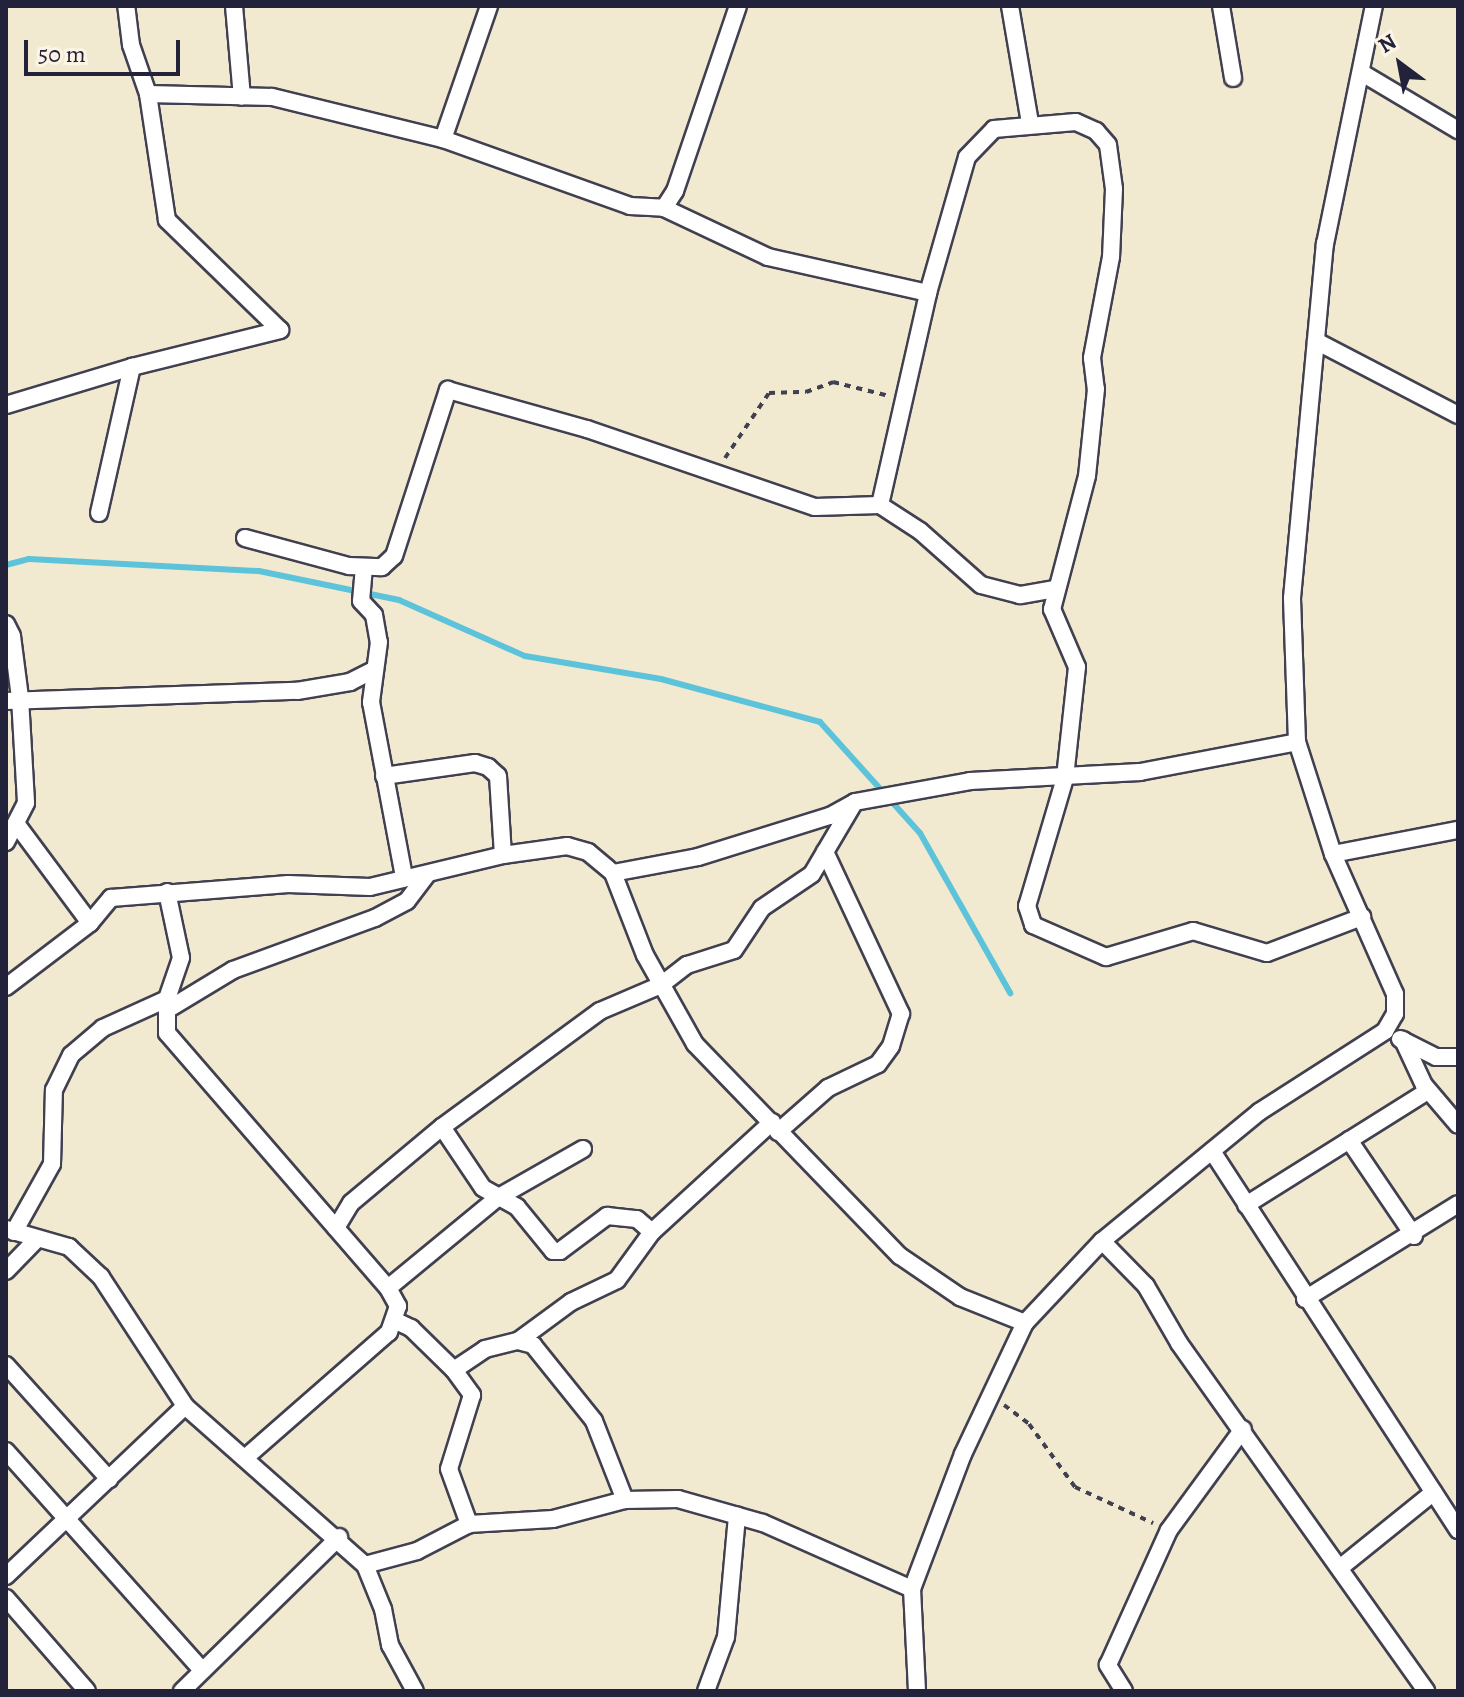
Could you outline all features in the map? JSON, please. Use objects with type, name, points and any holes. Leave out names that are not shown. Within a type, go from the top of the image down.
[{"type":"street","points":[[6,405],[132,367],[280,330],[167,220],[148,94],[131,45],[126,6]]},
{"type":"street","points":[[234,6],[242,97]]},
{"type":"street","points":[[443,139],[489,6]]},
{"type":"street","points":[[664,208],[675,191],[738,6]]},
{"type":"street","points":[[1010,6],[1030,123]]},
{"type":"street","points":[[1221,6],[1233,78]]},
{"type":"street","points":[[917,1691],[912,1589],[990,1394],[1025,1323],[1102,1241],[1259,1112],[1385,1031],[1395,1014],[1395,994],[1333,854],[1297,742],[1292,598],[1325,244],[1374,6]]},
{"type":"street","points":[[1362,73],[1458,130]]},
{"type":"street","points":[[148,94],[272,97],[443,139],[615,202],[664,208],[768,257],[928,293]]},
{"type":"street","points":[[880,505],[902,397],[967,157],[994,129],[1030,123],[1076,122],[1096,131],[1108,145],[1114,189],[1111,257],[1092,358],[1096,389],[1087,476],[1066,570],[1055,589],[1052,609],[1077,667],[1065,778],[1027,906],[1033,925],[1106,957],[1193,931],[1267,953],[1362,917]]},
{"type":"street","points":[[1316,341],[1458,415]]},
{"type":"street","points":[[99,513],[132,367]]},
{"type":"street","points":[[245,538],[364,567],[382,567],[394,556],[448,390],[815,507],[880,505],[920,531],[981,585],[1020,595],[1055,589]]},
{"type":"street","points":[[364,567],[361,601],[374,615],[379,642],[379,660],[372,671],[371,702],[404,876]]},
{"type":"street","points":[[6,624],[12,636],[13,700],[26,803],[18,826],[6,842]]},
{"type":"street","points":[[13,700],[297,691],[350,682],[372,671]]},
{"type":"street","points":[[350,682],[371,702]]},
{"type":"street","points":[[613,873],[698,857],[830,816],[855,802],[970,781],[1140,772],[1297,742]]},
{"type":"street","points":[[384,776],[475,763],[488,767],[498,776],[503,855]]},
{"type":"street","points":[[336,1228],[351,1203],[442,1127],[600,1011],[661,985],[687,965],[734,950],[762,908],[812,874],[855,802]]},
{"type":"street","points":[[18,826],[90,923]]},
{"type":"street","points":[[1333,854],[1458,830]]},
{"type":"street","points":[[6,987],[90,923],[111,898],[288,884],[370,887],[404,876],[427,874],[503,855],[567,846],[588,852],[613,873],[661,985],[695,1044],[900,1256],[960,1297],[1025,1323]]},
{"type":"street","points":[[454,1370],[485,1349],[518,1341],[571,1302],[617,1280],[652,1232],[775,1127],[828,1088],[878,1064],[891,1046],[901,1014],[825,852]]},
{"type":"street","points":[[415,1691],[390,1645],[365,1565],[339,1537],[185,1406],[101,1277],[69,1247],[36,1240],[10,1230],[52,1164],[54,1090],[71,1055],[103,1028],[167,1004],[233,970],[375,918],[407,901],[427,874]]},
{"type":"street","points":[[167,892],[181,958],[167,1004],[167,1033],[388,1288],[398,1306],[396,1321],[245,1458]]},
{"type":"street","points":[[1385,1031],[1436,1057],[1458,1057]]},
{"type":"street","points":[[1403,1040],[1428,1091],[1458,1125]]},
{"type":"street","points":[[1246,1205],[1428,1091]]},
{"type":"street","points":[[442,1127],[483,1188],[517,1207],[553,1251],[560,1251],[607,1216],[637,1219],[652,1232]]},
{"type":"street","points":[[1349,1140],[1414,1236]]},
{"type":"street","points":[[388,1288],[497,1198],[583,1149]]},
{"type":"street","points":[[1212,1151],[1305,1299],[1455,1519]]},
{"type":"street","points":[[1305,1299],[1414,1236],[1458,1204]]},
{"type":"street","points":[[6,1271],[36,1240]]},
{"type":"street","points":[[1102,1241],[1146,1286],[1179,1343],[1341,1567],[1426,1691]]},
{"type":"street","points":[[396,1321],[411,1328],[454,1370],[472,1395],[449,1469],[469,1524]]},
{"type":"street","points":[[518,1341],[533,1345],[594,1421],[625,1500]]},
{"type":"street","points":[[6,1365],[109,1479]]},
{"type":"street","points":[[6,1576],[185,1406]]},
{"type":"street","points":[[1124,1691],[1108,1665],[1169,1530],[1243,1429]]},
{"type":"street","points":[[6,1451],[202,1670]]},
{"type":"street","points":[[1341,1567],[1434,1492]]},
{"type":"street","points":[[365,1565],[417,1551],[469,1524],[553,1519],[625,1500],[678,1499],[737,1515],[912,1589]]},
{"type":"street","points":[[706,1691],[726,1637],[737,1515]]},
{"type":"street","points":[[182,1691],[339,1537]]},
{"type":"street","points":[[6,1598],[87,1691]]},
{"type":"path","points":[[713,472],[769,393],[806,392],[833,382],[868,395],[902,397]]},
{"type":"path","points":[[990,1394],[1029,1424],[1075,1487],[1169,1530]]},
{"type":"waterway","points":[[6,565],[29,559],[259,571],[399,600],[525,656],[661,679],[820,722],[920,833],[1010,993]]}]
